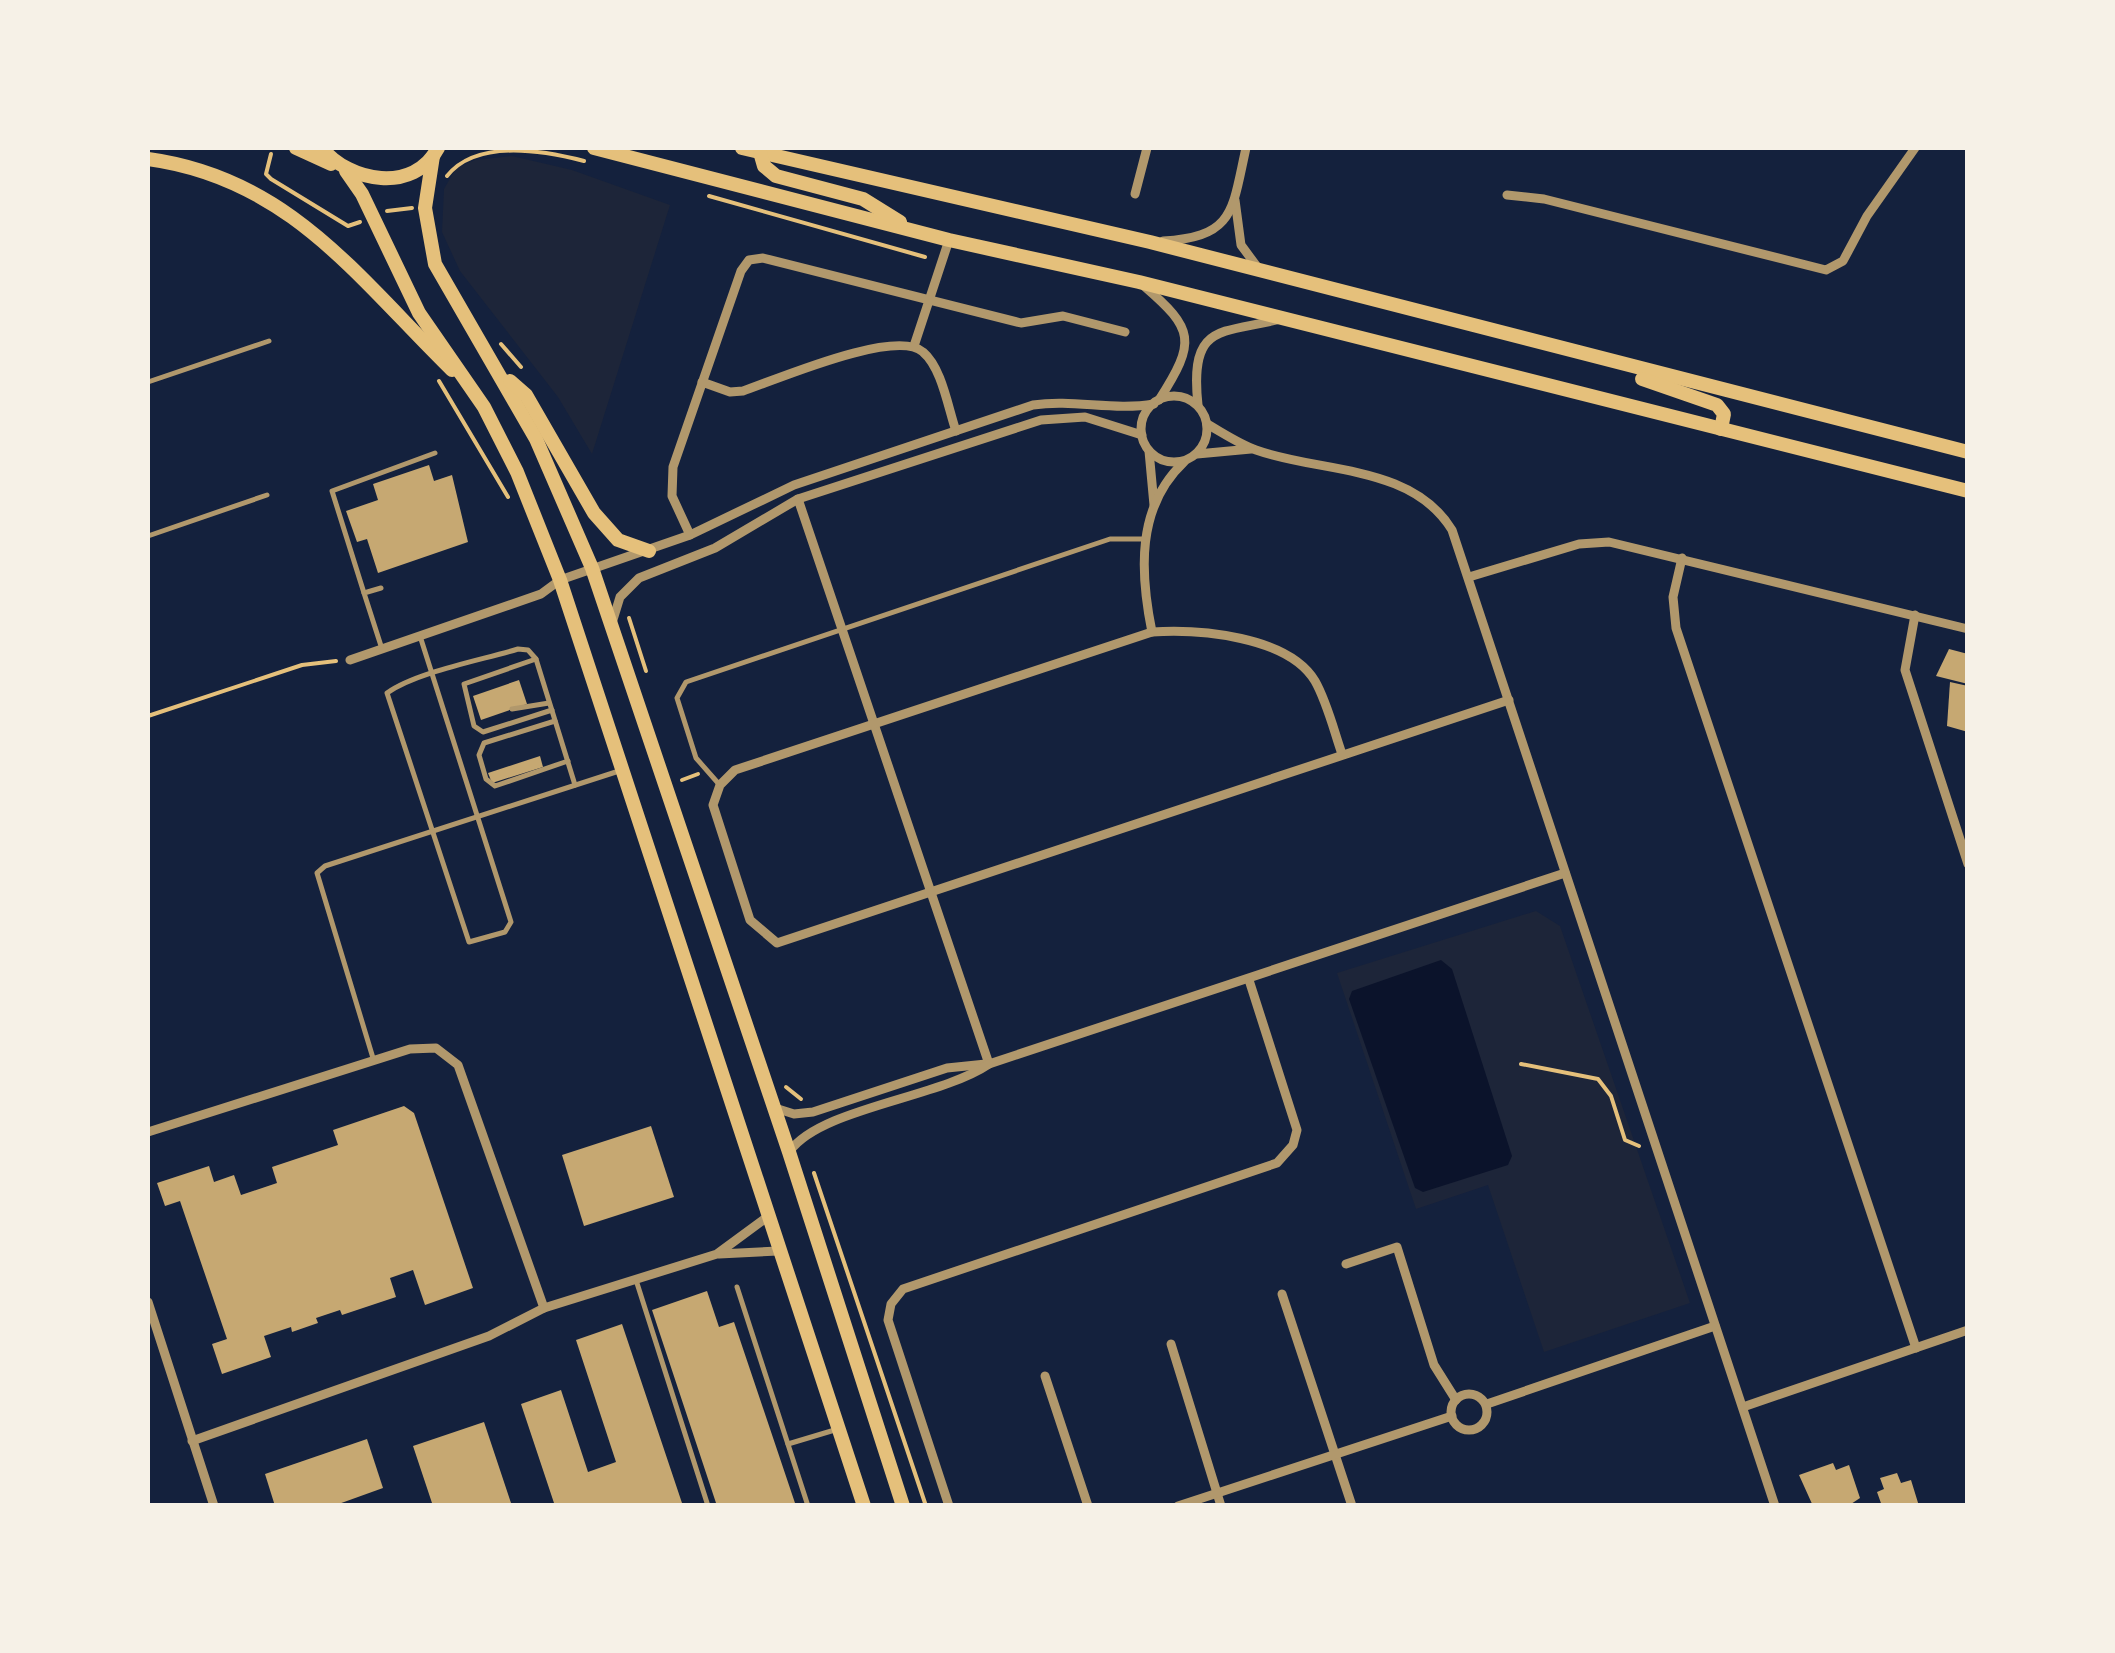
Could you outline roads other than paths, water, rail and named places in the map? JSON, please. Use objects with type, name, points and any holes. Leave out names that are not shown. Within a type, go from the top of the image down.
[{"type":"main road","points":[[296,148],[343,170],[390,178],[413,170],[435,152],[454,148]]},
{"type":"main road","points":[[322,148],[343,170],[374,218],[412,301],[476,393],[517,472],[560,580],[766,1218],[864,1506]]},
{"type":"main road","points":[[594,148],[949,240],[1139,282],[1968,491]]},
{"type":"main road","points":[[742,148],[1150,242],[1968,452]]},
{"type":"main road","points":[[435,152],[425,208],[435,264],[498,370],[563,495],[592,568],[789,1152],[902,1506]]},
{"type":"main road","points":[[760,152],[764,166],[776,176],[863,199],[910,229]]},
{"type":"main road","points":[[148,159],[211,174],[299,220],[336,248],[476,393]]},
{"type":"main road","points":[[1600,360],[1717,405],[1724,414],[1721,429]]},
{"type":"main road","points":[[498,370],[526,395],[576,487],[610,534],[649,551]]},
{"type":"street","points":[[1135,194],[1147,148]]},
{"type":"street","points":[[1150,242],[1204,237],[1225,217],[1235,197],[1246,148]]},
{"type":"street","points":[[1508,195],[1544,199],[1826,270],[1842,261],[1867,216],[1915,148]]},
{"type":"street","points":[[1235,197],[1241,245],[1261,271]]},
{"type":"street","points":[[914,346],[949,240]]},
{"type":"street","points":[[690,535],[672,496],[672,467],[741,271],[749,260],[763,258],[1021,323],[1063,316],[1125,332]]},
{"type":"street","points":[[1139,282],[1173,309],[1184,331],[1182,354],[1156,402],[1146,412],[1142,435],[1149,450],[1154,508]]},
{"type":"street","points":[[1152,632],[1141,580],[1145,539],[1154,508],[1207,436],[1207,424],[1198,406],[1200,358],[1212,337],[1232,326],[1284,318]]},
{"type":"street","points":[[702,382],[736,392],[874,348],[914,346],[932,362],[956,431]]},
{"type":"street","points":[[350,660],[541,594],[560,580],[690,535],[794,485],[956,431],[1054,402],[1120,408],[1180,397],[1198,406]]},
{"type":"street","points":[[612,626],[620,597],[639,578],[715,548],[798,499],[1041,420],[1085,418],[1142,435]]},
{"type":"street","points":[[1207,424],[1254,449],[1398,484],[1423,497],[1452,530],[1744,1407],[1770,1504]]},
{"type":"street","points":[[1149,450],[1166,461],[1254,449]]},
{"type":"street","points":[[798,499],[989,1064]]},
{"type":"street","points":[[1468,577],[1596,542],[1682,558],[1968,629]]},
{"type":"street","points":[[1682,558],[1673,597],[1676,628],[1916,1348]]},
{"type":"street","points":[[1915,615],[1905,670],[1968,864]]},
{"type":"street","points":[[1342,754],[1315,682],[1296,658],[1204,629],[1152,632],[735,770],[720,785],[712,805],[750,920],[777,943],[1509,700]]},
{"type":"street","points":[[789,1152],[814,1131],[952,1083],[989,1064],[1565,873]]},
{"type":"street","points":[[949,1506],[888,1320],[891,1304],[903,1290],[1277,1163],[1297,1130],[1248,980]]},
{"type":"street","points":[[148,1132],[410,1050],[436,1048],[458,1065],[544,1308]]},
{"type":"street","points":[[774,1107],[794,1114],[813,1112],[947,1068],[989,1064]]},
{"type":"street","points":[[192,1441],[489,1336],[544,1308],[716,1254],[754,1232],[766,1218]]},
{"type":"street","points":[[1346,1264],[1397,1247],[1434,1364],[1456,1400],[1452,1416],[1458,1426],[1475,1430],[1488,1414],[1486,1404],[1475,1394],[1456,1400]]},
{"type":"street","points":[[716,1254],[778,1251]]},
{"type":"street","points":[[1282,1294],[1352,1506]]},
{"type":"street","points":[[148,1302],[214,1506]]},
{"type":"street","points":[[1486,1404],[1716,1326]]},
{"type":"street","points":[[1744,1407],[1968,1330]]},
{"type":"street","points":[[1171,1344],[1221,1506]]},
{"type":"street","points":[[1045,1376],[1088,1506]]},
{"type":"street","points":[[1178,1506],[1452,1416]]},
{"type":"lane","points":[[148,382],[269,342]]},
{"type":"lane","points":[[382,649],[332,492],[436,453]]},
{"type":"lane","points":[[148,536],[267,496]]},
{"type":"lane","points":[[720,785],[696,758],[677,698],[686,682],[1110,539],[1145,539]]},
{"type":"lane","points":[[364,593],[381,588]]},
{"type":"lane","points":[[420,636],[432,676],[511,922],[505,932],[478,942],[464,936],[385,699],[393,688],[432,676],[518,649],[528,650],[536,659],[575,786]]},
{"type":"lane","points":[[536,659],[464,684],[474,726],[483,732],[551,706]]},
{"type":"lane","points":[[512,709],[551,706]]},
{"type":"lane","points":[[555,721],[484,743],[478,756],[486,780],[495,786],[568,761]]},
{"type":"lane","points":[[374,1061],[317,873],[324,866],[623,770]]},
{"type":"lane","points":[[636,1279],[708,1506]]},
{"type":"lane","points":[[737,1287],[808,1506]]},
{"type":"lane","points":[[788,1444],[838,1428]]}]
